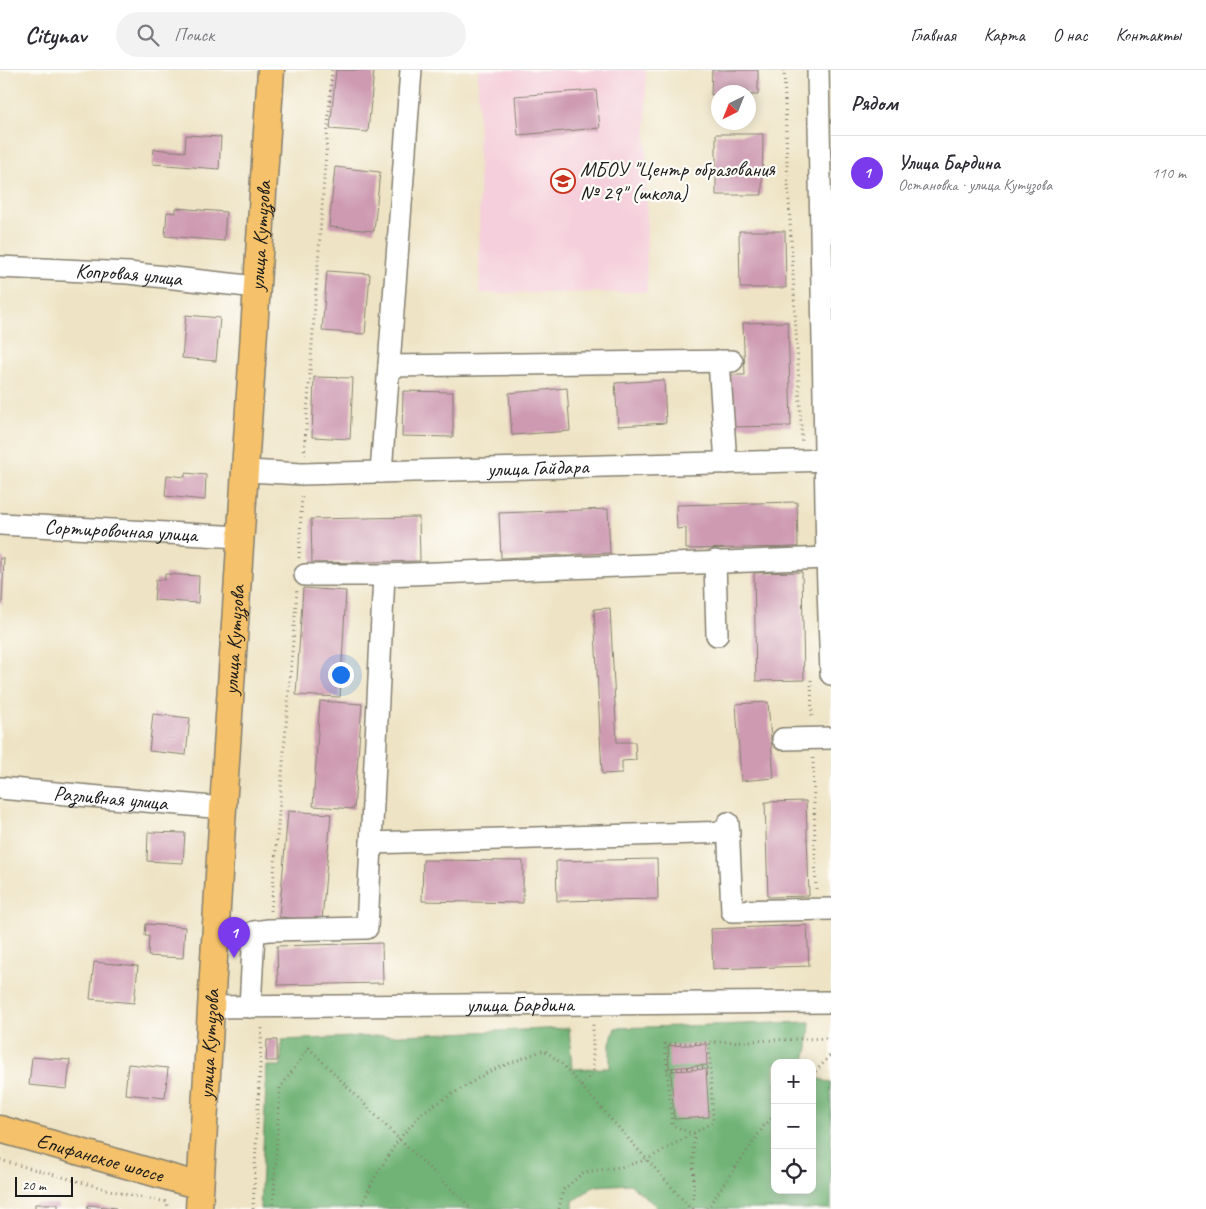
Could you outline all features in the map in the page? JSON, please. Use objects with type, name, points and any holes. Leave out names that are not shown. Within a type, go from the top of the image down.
[{"type":"main road","name":"улица Кутузова","points":[[199,1198],[271,70]]},
{"type":"main road","name":"Епифанское шоссе","points":[[0,1129],[199,1198]]},
{"type":"street","points":[[381,472],[411,70]]},
{"type":"street","points":[[821,676],[827,558],[828,460],[823,73]]},
{"type":"street","name":"Копровая улица","points":[[0,267],[128,274],[257,288]]},
{"type":"street","points":[[389,366],[726,361],[726,463]]},
{"type":"street","name":"улица Гайдара","points":[[246,471],[302,474],[828,460]]},
{"type":"street","name":"Сортировочная улица","points":[[0,524],[241,537]]},
{"type":"street","points":[[300,576],[384,575],[827,558]]},
{"type":"street","points":[[715,561],[717,635]]},
{"type":"street","points":[[256,1006],[254,932],[366,928],[384,575]]},
{"type":"street","points":[[783,739],[822,738]]},
{"type":"street","name":"Разливная улица","points":[[0,788],[223,808]]},
{"type":"street","points":[[371,843],[728,827],[732,911],[824,909]]},
{"type":"street","name":"улица Бардина","points":[[210,1008],[256,1006],[831,1002]]},
{"type":"path","points":[[269,930],[300,576],[302,474],[332,70]]},
{"type":"path","points":[[784,70],[787,163],[804,461]]},
{"type":"path","points":[[821,676],[824,909]]},
{"type":"path","points":[[581,1087],[593,1073],[593,1004]]},
{"type":"path","points":[[253,1209],[256,1006]]},
{"type":"path","points":[[694,1134],[672,1125],[665,1044],[831,1038]]},
{"type":"path","points":[[559,1209],[563,1190],[584,1172],[621,1167],[646,1160],[713,1122],[709,1042]]},
{"type":"path","points":[[273,1209],[280,1088],[309,1048],[398,1139],[472,1209]]},
{"type":"path","points":[[360,1209],[374,1179],[398,1139],[423,1112],[490,1071],[544,1050],[561,1063],[646,1160],[692,1209]]},
{"type":"path","points":[[816,1071],[831,1055]]},
{"type":"path","points":[[667,1070],[710,1067]]},
{"type":"path","points":[[707,1209],[764,1126],[771,1119]]},
{"type":"path","points":[[692,1209],[694,1134]]},
{"type":"path","points":[[0,1160],[128,1195],[167,1202],[168,1209]]},
{"type":"shaded area","name":"МБОУ \"Центр образования № 29\" (школа)","points":[[478,70],[646,70],[647,292],[480,293]]},
{"type":"green space","points":[[810,1022],[805,1059],[771,1059],[771,1194],[816,1194],[816,1077],[831,1083],[831,1209],[656,1209],[655,1205],[630,1184],[595,1186],[573,1201],[573,1209],[260,1209],[267,1066],[281,1066],[282,1040],[569,1028],[572,1069],[610,1068],[610,1043],[615,1028]]},
{"type":"building","points":[[336,70],[374,70],[368,132],[330,129]]},
{"type":"building","points":[[712,70],[758,70],[758,95],[756,95],[756,85],[711,85]]},
{"type":"building","points":[[596,90],[600,128],[518,135],[515,96]]},
{"type":"building","points":[[716,134],[763,134],[762,195],[716,195]]},
{"type":"building","points":[[186,135],[221,137],[219,169],[153,164],[154,149],[185,152]]},
{"type":"building","points":[[335,167],[380,172],[374,231],[329,227]]},
{"type":"building","points":[[176,208],[226,212],[224,241],[165,236],[167,212],[176,213]]},
{"type":"building","points":[[739,231],[785,231],[786,288],[740,288]]},
{"type":"building","points":[[327,271],[370,274],[365,334],[322,331]]},
{"type":"building","points":[[186,315],[220,318],[216,361],[182,358]]},
{"type":"building","points":[[788,322],[791,426],[727,427],[725,375],[745,375],[743,323]]},
{"type":"building","points":[[314,377],[353,378],[350,439],[312,437]]},
{"type":"building","points":[[664,380],[666,423],[618,426],[615,383]]},
{"type":"building","points":[[567,388],[570,431],[512,435],[509,393]]},
{"type":"building","points":[[403,391],[453,392],[453,437],[402,436]]},
{"type":"building","points":[[185,473],[206,475],[205,500],[165,496],[167,475],[185,477]]},
{"type":"building","points":[[797,502],[798,547],[686,549],[686,528],[677,529],[676,505]]},
{"type":"building","points":[[608,509],[610,553],[501,558],[499,513]]},
{"type":"building","points":[[419,517],[420,561],[312,563],[311,519]]},
{"type":"building","points":[[0,558],[4,558],[2,604],[0,603]]},
{"type":"building","points":[[802,572],[804,680],[756,681],[754,573]]},
{"type":"building","points":[[165,574],[199,576],[198,603],[154,600],[156,579],[165,580]]},
{"type":"building","points":[[303,588],[346,591],[340,697],[296,695]]},
{"type":"building","points":[[610,608],[617,742],[635,742],[636,760],[622,761],[622,773],[602,774],[594,609]]},
{"type":"building","points":[[320,701],[362,704],[354,809],[313,806]]},
{"type":"building","points":[[768,702],[774,778],[741,781],[736,704]]},
{"type":"building","points":[[153,714],[190,718],[186,755],[149,751]]},
{"type":"building","points":[[806,801],[809,896],[768,897],[765,802]]},
{"type":"building","points":[[288,811],[331,814],[322,921],[279,917]]},
{"type":"building","points":[[148,832],[185,833],[183,863],[147,861]]},
{"type":"building","points":[[657,859],[658,899],[557,901],[556,861]]},
{"type":"building","points":[[423,860],[523,861],[523,903],[422,901]]},
{"type":"building","points":[[146,924],[185,927],[183,958],[148,956],[149,936],[145,936]]},
{"type":"building","points":[[807,925],[809,966],[713,969],[711,929]]},
{"type":"building","points":[[382,943],[383,983],[278,985],[277,946]]},
{"type":"building","points":[[94,962],[138,966],[134,1003],[90,999]]},
{"type":"building","points":[[267,1040],[277,1040],[277,1061],[266,1061]]},
{"type":"building","points":[[706,1044],[707,1065],[669,1068],[668,1046]]},
{"type":"building","points":[[32,1057],[70,1060],[67,1089],[29,1085]]},
{"type":"building","points":[[128,1064],[168,1068],[165,1098],[125,1094]]},
{"type":"building","points":[[706,1069],[709,1117],[674,1119],[671,1071]]},
{"type":"building","points":[[35,1204],[58,1204],[58,1209],[35,1209]]},
{"type":"building","points":[[88,1205],[116,1208],[116,1209],[87,1209]]},
{"type":"place","name":"МБОУ \"Центр образования № 29\" (школа)","points":[[563,181]]},
{"type":"place","name":"Улица Бардина","points":[[234,958]]}]
